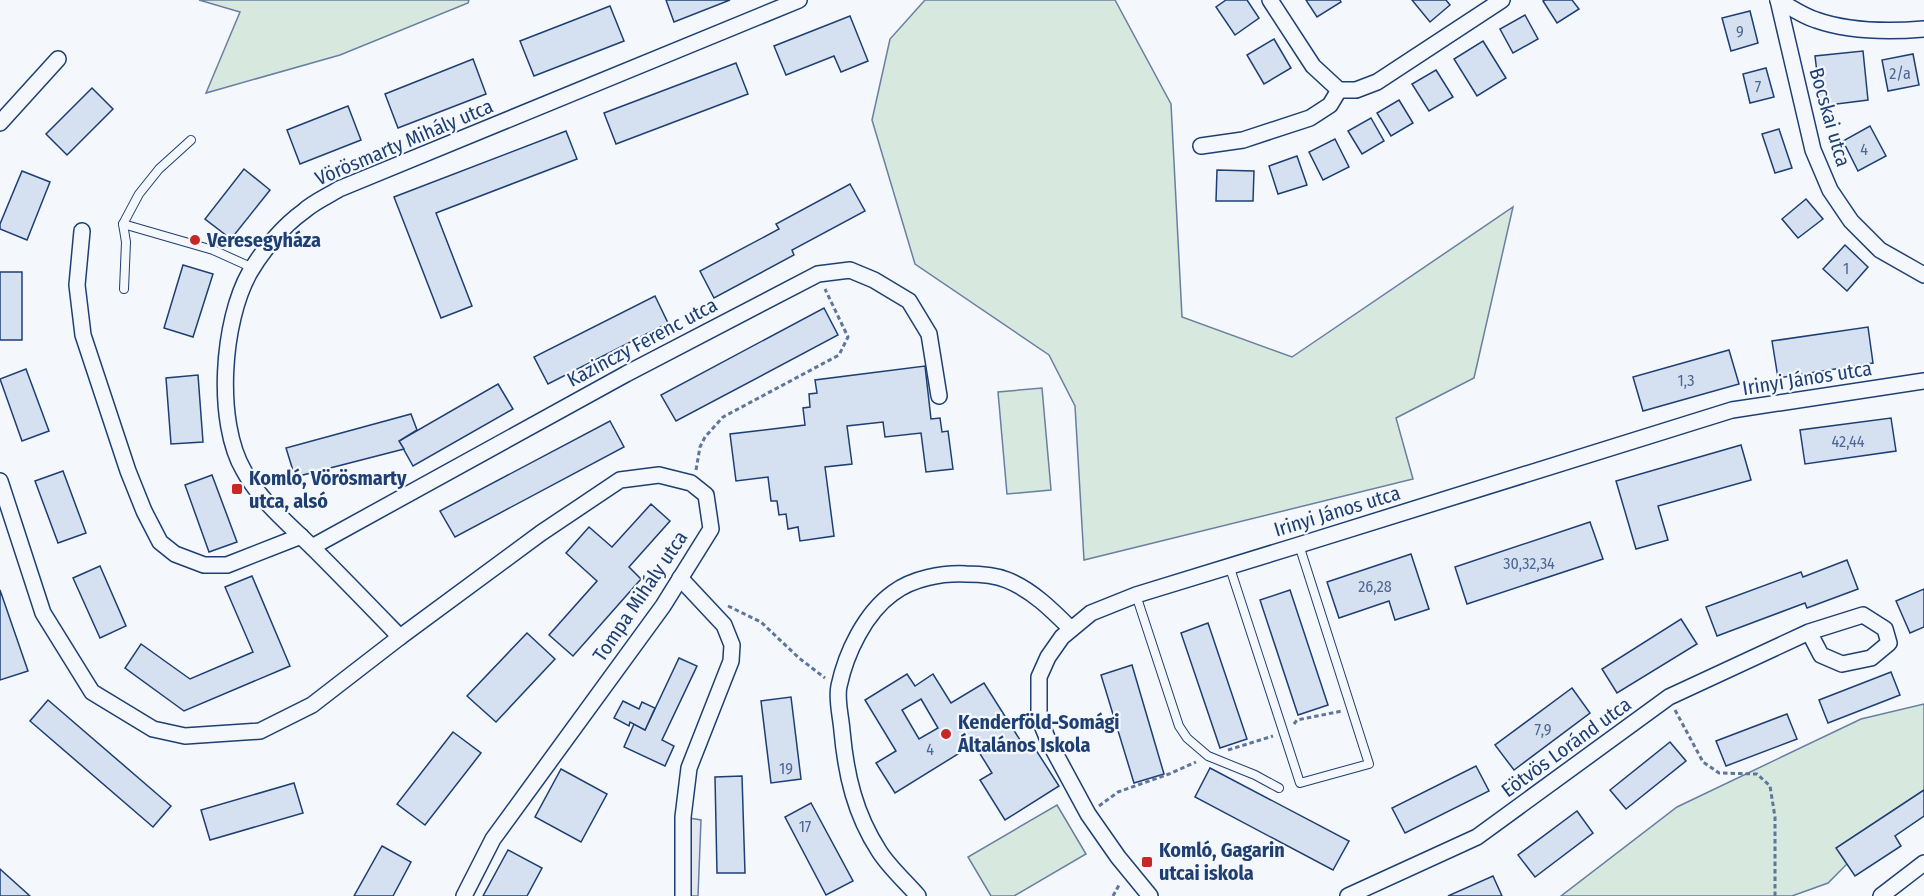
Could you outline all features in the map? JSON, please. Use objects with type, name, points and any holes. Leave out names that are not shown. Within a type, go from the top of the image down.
[{"type":"street","name":"Vörösmarty Mihály utca","points":[[400,637],[268,504],[243,471],[229,434],[225,387],[228,348],[237,307],[253,268],[276,237],[304,210],[339,189],[799,0]]},
{"type":"street","points":[[1270,0],[1313,66],[1339,90],[1356,90],[1377,82],[1502,0]]},
{"type":"street","points":[[1778,0],[1815,20],[1853,29],[1892,31],[1924,29]]},
{"type":"street","name":"Bocskai utca","points":[[1778,0],[1813,150],[1830,190],[1851,220],[1880,250],[1924,275]]},
{"type":"street","points":[[0,123],[58,59]]},
{"type":"street","points":[[1201,146],[1243,141],[1310,118],[1330,105],[1339,90]]},
{"type":"street","points":[[82,231],[77,285],[83,335],[128,471],[144,511],[160,542],[175,554],[204,565],[227,565],[301,536]]},
{"type":"street","name":"Kazinczy Ferenc utca","points":[[312,547],[626,374],[818,274],[850,270],[874,280],[909,301],[929,334],[939,396]]},
{"type":"street","name":"Irinyi János utca","points":[[1150,896],[1088,814],[1048,740],[1039,718],[1039,676],[1048,657],[1062,638],[1091,613],[1136,595],[1229,565],[1732,411],[1924,381]]},
{"type":"street","points":[[0,481],[43,613],[92,692],[153,729],[185,736],[260,731],[312,705],[541,533],[620,480],[659,475],[691,483]]},
{"type":"street","name":"Tompa Mihály utca","points":[[464,896],[493,839],[663,606],[711,529],[706,495],[691,483]]},
{"type":"street","points":[[918,896],[880,852],[854,800],[844,757],[838,688],[851,650],[871,615],[893,592],[911,583],[946,573],[978,574],[1006,580],[1048,606],[1071,630]]},
{"type":"street","points":[[680,578],[724,625],[732,645],[731,662],[689,768],[683,817],[683,896]]},
{"type":"street","name":"Eötvös Loránd utca","points":[[1348,896],[1477,837],[1669,698],[1809,632],[1863,615],[1886,629],[1889,643],[1871,658],[1842,664],[1821,655],[1809,632]]},
{"type":"street","points":[[1881,896],[1924,863]]},
{"type":"lane","points":[[124,289],[126,242],[123,224],[139,194],[191,140]]},
{"type":"lane","points":[[123,224],[213,250],[253,268]]},
{"type":"lane","points":[[1229,565],[1300,783],[1369,764],[1299,545]]},
{"type":"lane","points":[[1136,595],[1179,726],[1187,738],[1208,756],[1256,775],[1279,788]]},
{"type":"path","points":[[691,483],[705,437],[723,417],[839,355],[848,338],[818,274]]},
{"type":"path","points":[[721,602],[761,622],[799,658],[838,688]]},
{"type":"path","points":[[1669,698],[1703,762],[1719,773],[1757,774],[1770,786],[1775,817],[1775,896]]},
{"type":"shaded area","points":[[199,0],[469,0],[468,3],[340,55],[206,93],[240,12]]},
{"type":"shaded area","points":[[925,0],[1115,0],[1171,104],[1182,317],[1292,357],[1513,207],[1474,378],[1396,418],[1413,479],[1084,560],[1075,406],[1049,355],[915,264],[872,120],[890,39]]},
{"type":"shaded area","points":[[1042,388],[1051,490],[1007,494],[998,392]]},
{"type":"shaded area","points":[[1924,704],[1924,790],[1837,848],[1847,864],[1828,883],[1792,896],[1561,896],[1677,807],[1861,719]]},
{"type":"shaded area","points":[[1057,805],[1086,854],[1014,896],[991,896],[968,857]]},
{"type":"shaded area","points":[[683,817],[701,820],[698,896],[683,896]]},
{"type":"building","points":[[666,0],[730,0],[674,22]]},
{"type":"building","points":[[1226,0],[1247,0],[1259,18],[1235,35],[1216,7]]},
{"type":"building","points":[[1306,0],[1340,0],[1341,2],[1317,17]]},
{"type":"building","points":[[1412,0],[1446,0],[1450,5],[1430,22]]},
{"type":"building","points":[[1572,0],[1579,9],[1557,23],[1543,1]]},
{"type":"building","points":[[610,6],[624,41],[534,76],[520,41]]},
{"type":"building","points":[[1750,11],[1758,43],[1731,51],[1722,18]]},
{"type":"building","points":[[1525,15],[1538,39],[1513,53],[1500,29]]},
{"type":"building","points":[[850,16],[868,61],[841,72],[834,56],[786,75],[774,46]]},
{"type":"building","points":[[1274,39],[1291,68],[1264,84],[1247,55]]},
{"type":"building","points":[[1483,41],[1506,78],[1477,96],[1454,59]]},
{"type":"building","points":[[1863,51],[1868,100],[1821,106],[1815,56]]},
{"type":"building","points":[[1913,54],[1919,85],[1888,91],[1882,60]]},
{"type":"building","points":[[473,59],[486,94],[398,128],[385,94]]},
{"type":"building","points":[[736,63],[748,94],[616,144],[604,113]]},
{"type":"building","points":[[1766,68],[1774,97],[1750,103],[1743,74]]},
{"type":"building","points":[[1436,70],[1453,97],[1429,111],[1412,84]]},
{"type":"building","points":[[92,88],[113,109],[67,155],[46,134]]},
{"type":"building","points":[[1399,100],[1413,123],[1391,136],[1377,113]]},
{"type":"building","points":[[348,106],[361,140],[300,164],[287,130]]},
{"type":"building","points":[[1371,118],[1384,141],[1362,154],[1348,131]]},
{"type":"building","points":[[1870,126],[1886,156],[1858,171],[1843,141]]},
{"type":"building","points":[[1779,129],[1792,168],[1775,173],[1762,134]]},
{"type":"building","points":[[566,131],[577,159],[436,213],[472,306],[441,318],[394,197]]},
{"type":"building","points":[[1335,139],[1349,167],[1323,180],[1309,152]]},
{"type":"building","points":[[1297,156],[1307,185],[1278,194],[1269,166]]},
{"type":"building","points":[[244,169],[270,190],[231,239],[205,219]]},
{"type":"building","points":[[1217,170],[1254,171],[1253,201],[1216,201]]},
{"type":"building","points":[[22,171],[50,182],[27,240],[0,229]]},
{"type":"building","points":[[850,184],[865,211],[792,250],[794,255],[714,298],[700,271],[779,229],[776,224]]},
{"type":"building","points":[[1806,199],[1823,219],[1798,238],[1782,219]]},
{"type":"building","points":[[1845,245],[1868,267],[1847,291],[1823,269]]},
{"type":"building","points":[[183,265],[213,274],[193,337],[164,328]]},
{"type":"building","points":[[0,272],[22,272],[22,340],[0,340]]},
{"type":"building","points":[[655,296],[668,323],[548,384],[534,357]]},
{"type":"building","points":[[824,308],[838,335],[676,421],[661,395]]},
{"type":"building","points":[[1868,327],[1873,363],[1778,378],[1772,341]]},
{"type":"building","points":[[1729,350],[1739,384],[1643,411],[1633,377]]},
{"type":"building","points":[[925,366],[931,419],[940,418],[942,432],[948,431],[953,469],[926,472],[921,433],[885,437],[883,422],[847,426],[852,464],[825,467],[834,536],[800,541],[798,527],[788,529],[786,514],[779,515],[777,501],[771,501],[768,477],[736,481],[730,434],[805,425],[803,408],[810,407],[809,394],[817,393],[815,380]]},
{"type":"building","points":[[26,369],[49,431],[22,441],[0,379]]},
{"type":"building","points":[[198,375],[203,442],[171,444],[166,378]]},
{"type":"building","points":[[498,384],[513,409],[413,466],[399,441]]},
{"type":"building","points":[[411,414],[417,430],[399,441],[404,449],[295,477],[286,448]]},
{"type":"building","points":[[1891,418],[1896,451],[1805,464],[1800,430]]},
{"type":"building","points":[[610,421],[624,447],[455,537],[440,511]]},
{"type":"building","points":[[1741,445],[1751,480],[1658,506],[1668,540],[1636,549],[1616,481]]},
{"type":"building","points":[[63,471],[86,533],[58,543],[35,481]]},
{"type":"building","points":[[212,475],[237,542],[209,552],[185,485]]},
{"type":"building","points":[[651,504],[670,521],[629,567],[641,579],[573,656],[549,635],[597,581],[566,553],[589,527],[612,547]]},
{"type":"building","points":[[1590,522],[1603,559],[1467,604],[1455,567]]},
{"type":"building","points":[[1411,554],[1429,609],[1395,620],[1389,601],[1339,618],[1327,582]]},
{"type":"building","points":[[1847,560],[1858,589],[1807,608],[1805,603],[1717,636],[1706,607],[1801,572],[1803,577]]},
{"type":"building","points":[[100,566],[126,626],[100,638],[73,578]]},
{"type":"building","points":[[252,576],[290,666],[184,711],[125,668],[141,644],[190,679],[253,652],[225,587]]},
{"type":"building","points":[[1924,589],[1924,627],[1910,633],[1896,601]]},
{"type":"building","points":[[0,590],[28,671],[0,680]]},
{"type":"building","points":[[1290,590],[1328,705],[1298,715],[1260,600]]},
{"type":"building","points":[[1681,619],[1697,644],[1617,693],[1602,669]]},
{"type":"building","points":[[1208,623],[1247,739],[1220,748],[1181,633]]},
{"type":"building","points":[[527,633],[555,659],[496,722],[467,696]]},
{"type":"building","points":[[679,658],[697,666],[662,740],[674,746],[665,766],[624,747],[634,724],[645,730]]},
{"type":"building","points":[[1132,665],[1164,774],[1134,783],[1101,675]]},
{"type":"building","points":[[1891,672],[1900,695],[1828,723],[1819,700]]},
{"type":"building","points":[[907,674],[915,686],[933,674],[951,703],[984,683],[1027,751],[1034,747],[1059,786],[1005,820],[980,780],[992,773],[974,744],[895,793],[876,763],[896,751],[865,700]],"holes":[[[921,699],[938,728],[919,739],[902,710]]]},
{"type":"building","points":[[1572,688],[1590,713],[1514,770],[1495,745]]},
{"type":"building","points":[[791,697],[801,779],[771,783],[761,701]]},
{"type":"building","points":[[48,700],[171,806],[153,827],[30,721]]},
{"type":"building","points":[[623,701],[639,709],[642,702],[655,708],[645,730],[630,722],[629,726],[614,718]]},
{"type":"building","points":[[1787,714],[1797,739],[1726,766],[1716,741]]},
{"type":"building","points":[[453,732],[481,753],[425,825],[397,804]]},
{"type":"building","points":[[1670,742],[1686,761],[1626,809],[1610,790]]},
{"type":"building","points":[[1476,766],[1489,791],[1405,833],[1392,808]]},
{"type":"building","points":[[1210,768],[1349,841],[1333,870],[1195,797]]},
{"type":"building","points":[[561,769],[607,794],[581,842],[535,817]]},
{"type":"building","points":[[742,776],[745,873],[717,873],[715,777]]},
{"type":"building","points":[[294,783],[303,813],[210,840],[201,810]]},
{"type":"building","points":[[1924,790],[1924,816],[1895,836],[1901,846],[1855,876],[1836,848]]},
{"type":"building","points":[[811,803],[853,881],[826,895],[785,817]]},
{"type":"building","points":[[1577,811],[1593,833],[1535,877],[1518,855]]},
{"type":"building","points":[[382,846],[411,862],[393,896],[354,896]]},
{"type":"building","points":[[508,850],[542,868],[527,896],[483,896]]},
{"type":"building","points":[[0,869],[30,896],[0,896]]},
{"type":"building","points":[[1493,876],[1502,896],[1448,896]]},
{"type":"place","name":"Veresegyháza","points":[[195,240]]},
{"type":"place","name":"Komló, Vörösmarty utca, alsó","points":[[237,489]]},
{"type":"place","name":"Kenderföld-Somági Általános Iskola","points":[[946,734]]},
{"type":"place","name":"Komló, Gagarin utcai iskola","points":[[1147,862]]}]
